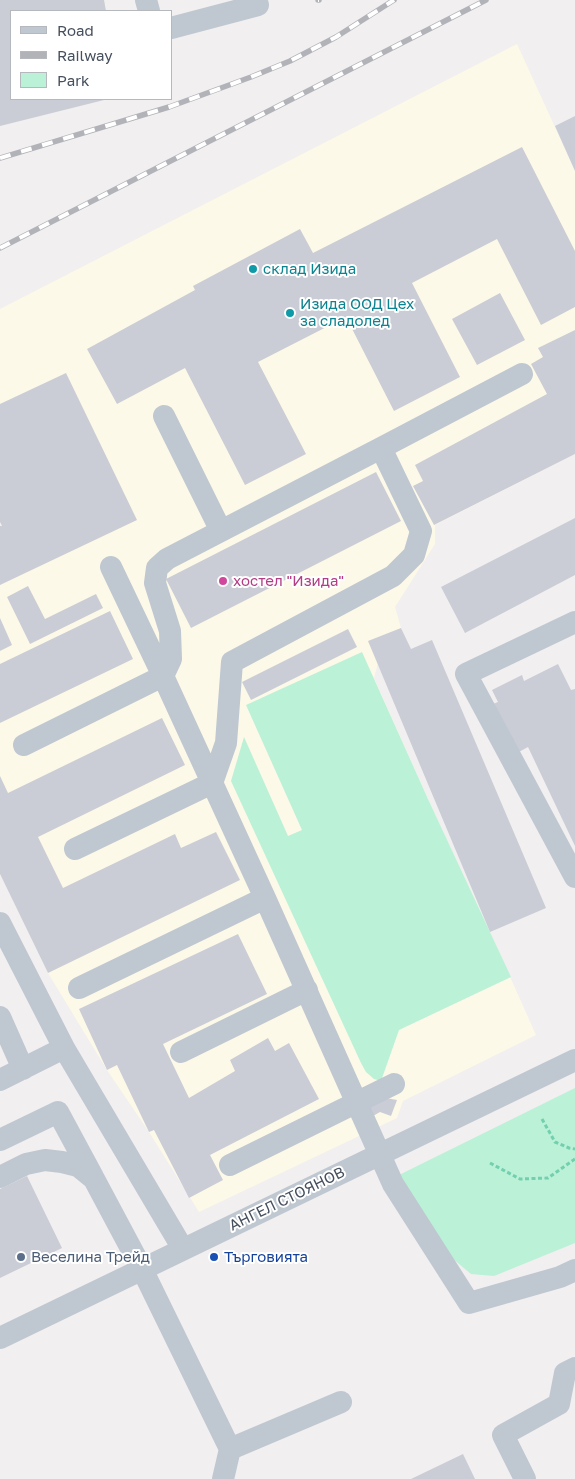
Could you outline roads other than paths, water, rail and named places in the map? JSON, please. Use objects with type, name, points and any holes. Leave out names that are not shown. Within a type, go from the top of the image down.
[{"type":"street","points":[[172,28],[258,5],[255,0]]},
{"type":"street","points":[[24,745],[163,676],[171,659],[170,631],[155,583],[157,568],[167,559],[522,374]]},
{"type":"street","points":[[164,416],[221,531]]},
{"type":"street","points":[[75,849],[212,782],[226,743],[232,662],[393,576],[414,555],[421,531],[382,448]]},
{"type":"street","points":[[111,567],[212,782],[393,1184],[469,1303],[560,1277],[575,1270]]},
{"type":"street","points":[[575,622],[466,674],[575,877]]},
{"type":"street","points":[[79,988],[265,898]]},
{"type":"street","points":[[0,923],[64,1048],[183,1249]]},
{"type":"street","points":[[181,1052],[307,990]]},
{"type":"street","points":[[0,1017],[24,1068]]},
{"type":"street","points":[[0,1080],[64,1048]]},
{"type":"street","name":"АНГЕЛ СТОЯНОВ","points":[[0,1338],[575,1060]]},
{"type":"street","points":[[230,1165],[394,1084]]},
{"type":"street","points":[[0,1140],[58,1112],[142,1269],[230,1449],[222,1479]]},
{"type":"street","points":[[0,1177],[26,1164],[45,1160],[78,1166],[94,1179]]},
{"type":"street","points":[[525,1479],[504,1435],[559,1404],[565,1373],[575,1368]]},
{"type":"street","points":[[230,1449],[341,1402]]},
{"type":"railway","points":[[0,158],[169,107],[251,77],[290,61],[336,37],[394,0]]},
{"type":"railway","points":[[0,248],[486,0]]},
{"type":"place","name":"склад Изида","points":[[253,269]]},
{"type":"place","name":"Изида ООД Цех за сладолед","points":[[290,313]]},
{"type":"place","name":"хостел \"Изида\"","points":[[223,581]]},
{"type":"place","name":"Веселина Трейд","points":[[21,1257]]},
{"type":"place","name":"Търговията","points":[[214,1257]]}]
